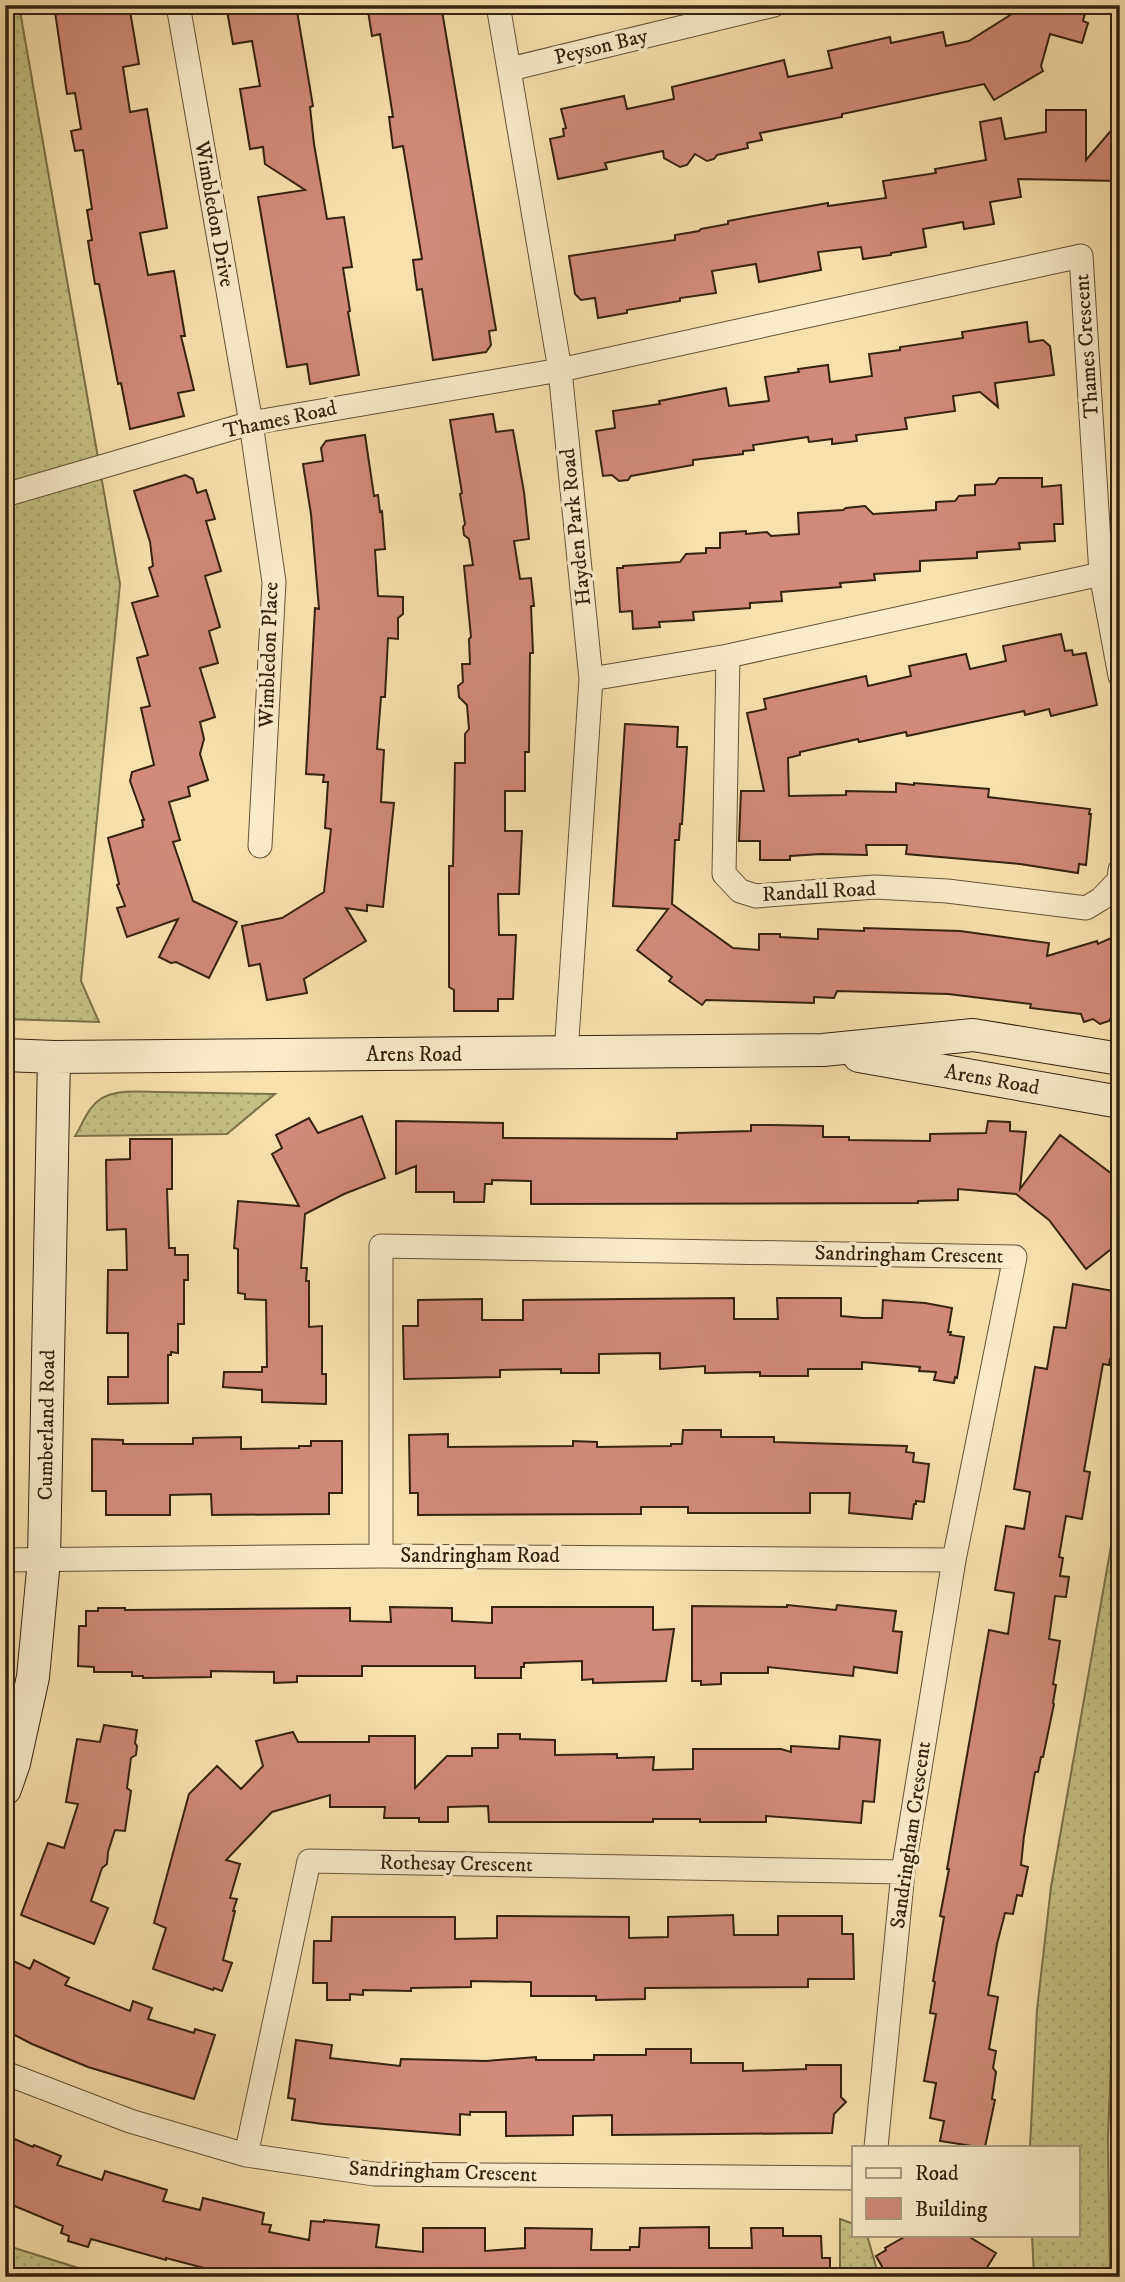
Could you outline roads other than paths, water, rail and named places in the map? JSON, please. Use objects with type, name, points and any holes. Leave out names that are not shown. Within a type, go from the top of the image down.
[{"type":"street","name":"Wimbledon Drive","points":[[178,5],[251,423]]},
{"type":"street","name":"Hayden Park Road","points":[[498,5],[560,370],[591,679],[566,1054]]},
{"type":"street","name":"Peyson Bay","points":[[510,69],[774,5]]},
{"type":"street","name":"Thames Crescent","points":[[560,370],[1081,256],[1101,574]]},
{"type":"street","name":"Thames Road","points":[[5,495],[251,423],[560,370]]},
{"type":"street","name":"Wimbledon Place","points":[[251,423],[274,582],[260,846]]},
{"type":"street","points":[[591,679],[728,656],[1101,574],[1120,676]]},
{"type":"street","name":"Randall Road","points":[[728,656],[724,874],[740,891],[756,896],[875,887],[947,891],[1086,908],[1101,899],[1119,880],[1120,870]]},
{"type":"street","name":"Arens Road","points":[[5,1055],[566,1054],[823,1050],[973,1035],[1120,1059]]},
{"type":"street","name":"Arens Road","points":[[823,1050],[1120,1102]]},
{"type":"street","name":"Cumberland Road","points":[[5,1789],[33,1677],[44,1560],[54,1057]]},
{"type":"street","name":"Sandringham Crescent","points":[[381,1556],[381,1246],[1015,1257],[954,1560],[903,1872],[876,2146]]},
{"type":"street","name":"Sandringham Road","points":[[5,1560],[381,1556],[954,1560]]},
{"type":"street","name":"Rothesay Crescent","points":[[246,2155],[309,1861],[903,1872]]},
{"type":"street","name":"Sandringham Crescent","points":[[5,2073],[130,2121],[246,2155],[374,2174],[852,2178]]}]
